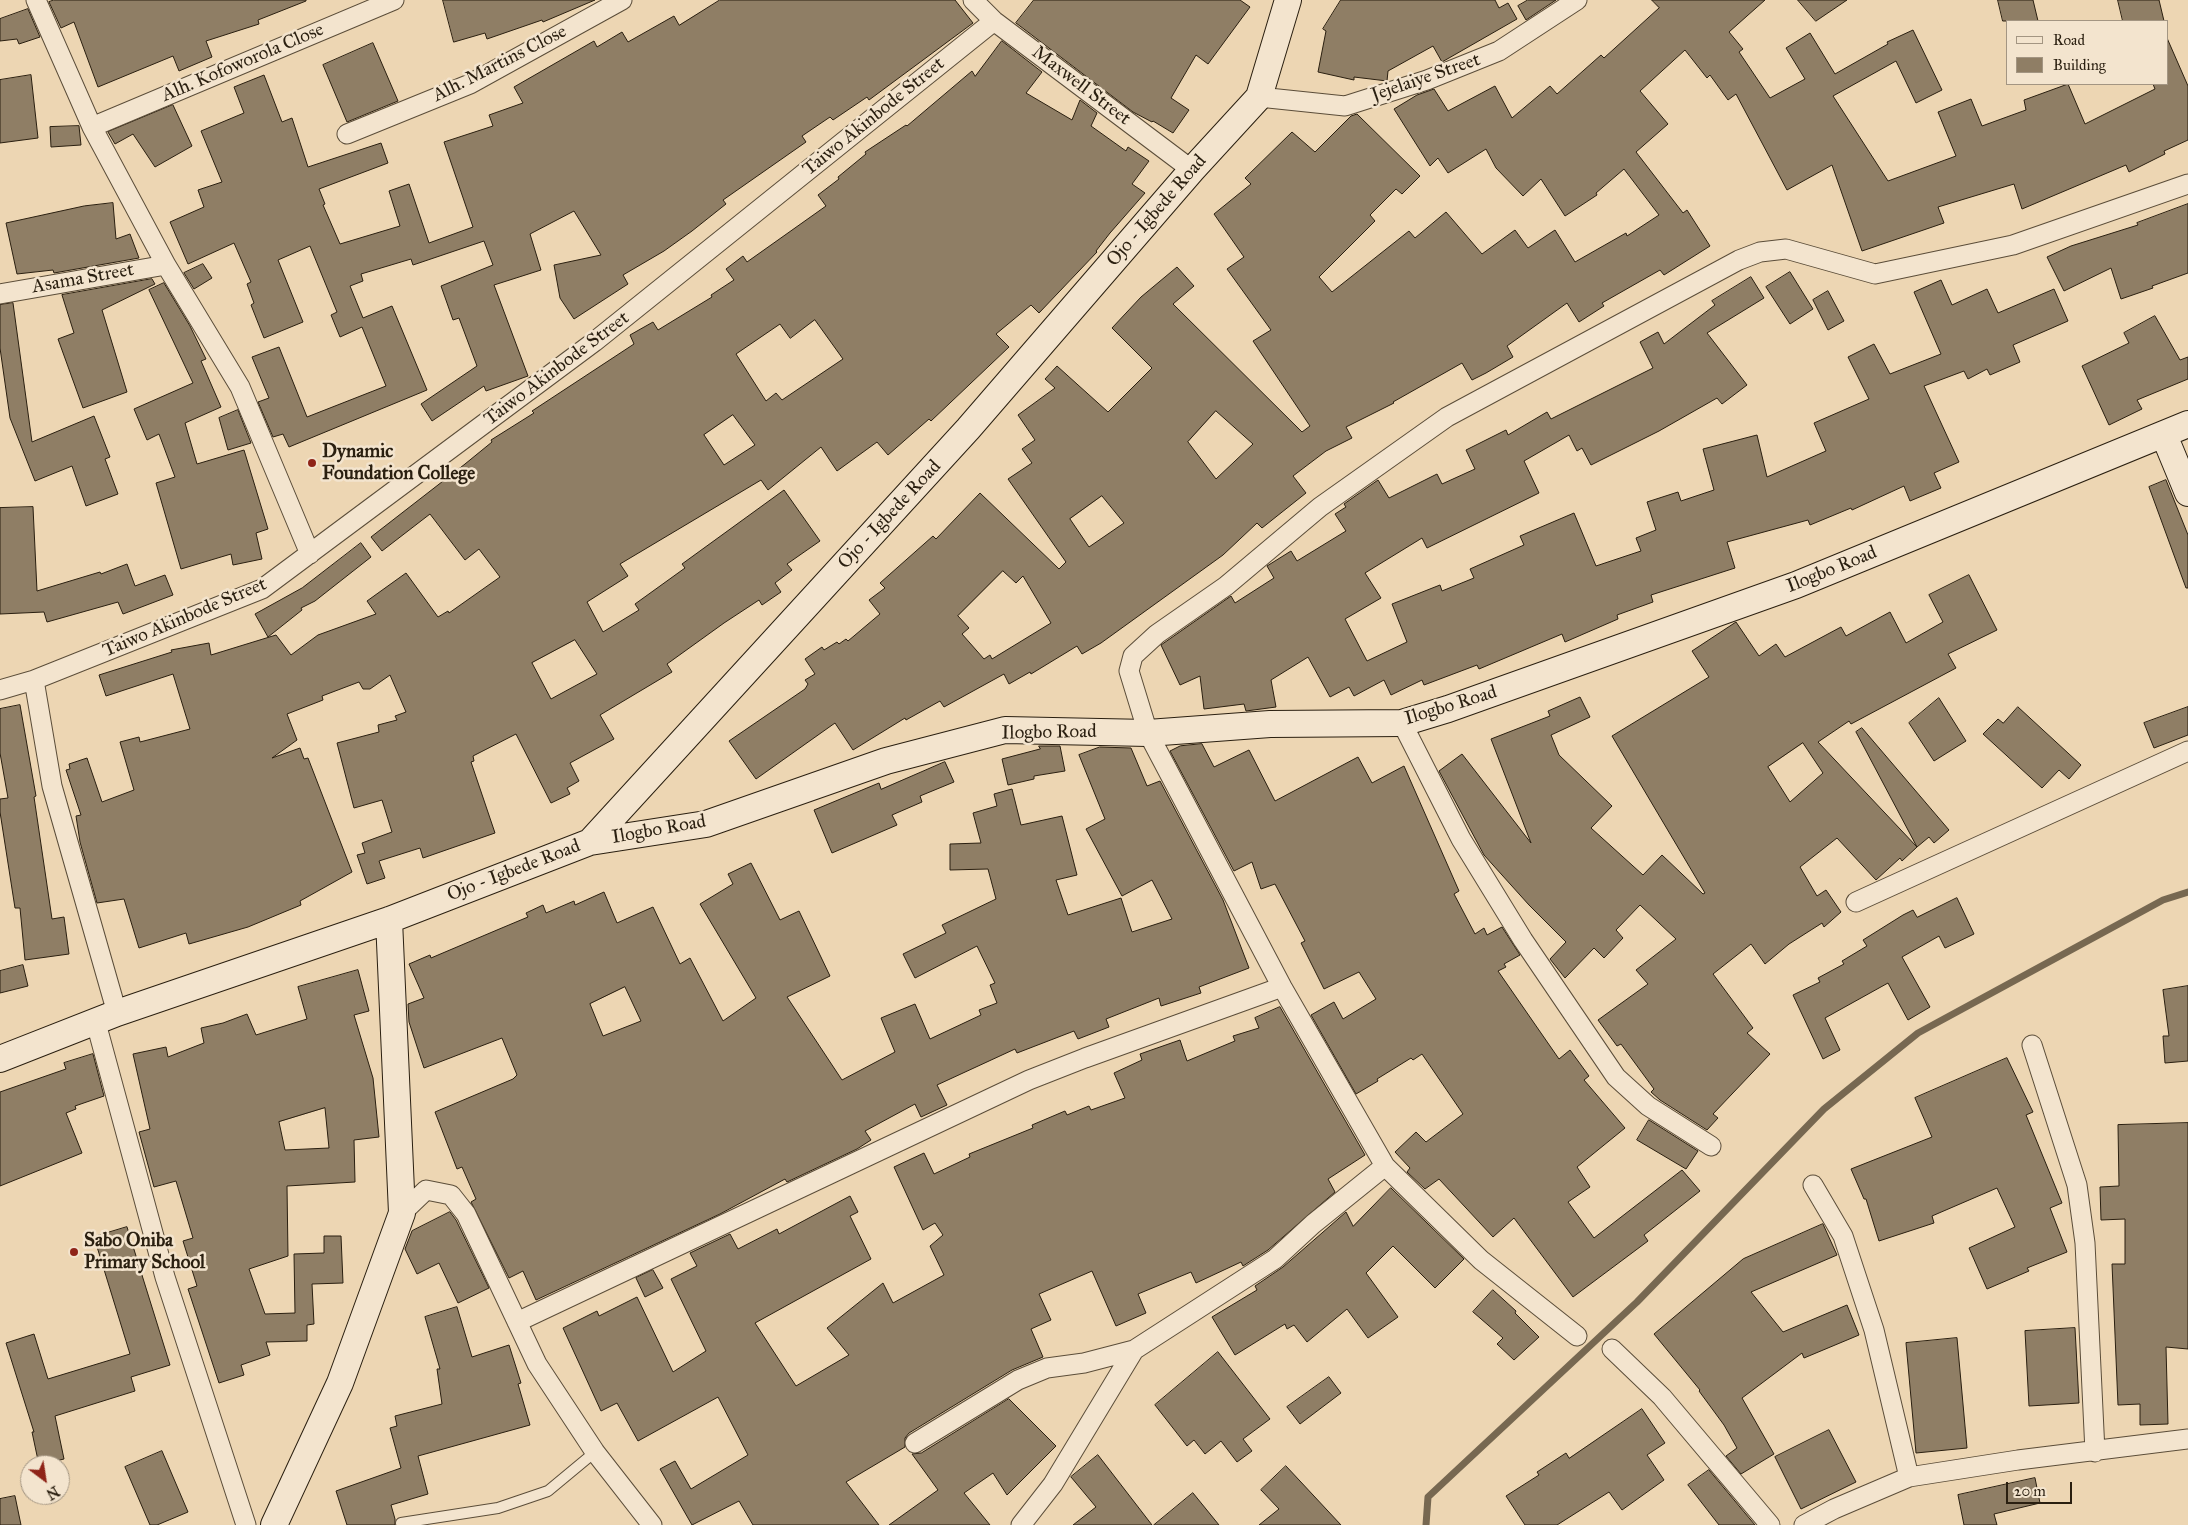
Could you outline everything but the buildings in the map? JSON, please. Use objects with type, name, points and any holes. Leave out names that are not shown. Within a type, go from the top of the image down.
[{"type":"main road","name":"Ojo - Igbede Road","points":[[0,1059],[107,1018],[389,920],[590,842],[968,429],[1192,170],[1259,97],[1288,0]]},
{"type":"main road","name":"Ilogbo Road","points":[[590,842],[706,824],[886,761],[1005,730],[1148,733],[1270,724],[1402,722],[1448,709],[1796,585],[2188,424]]},
{"type":"main road","points":[[2164,435],[2188,493]]},
{"type":"main road","points":[[274,1525],[340,1383],[402,1213],[389,920]]},
{"type":"street","points":[[36,0],[92,127],[166,265],[240,387],[310,554]]},
{"type":"street","name":"Alh. Kofoworola Close","points":[[92,127],[394,0]]},
{"type":"street","name":"Alh. Martins Close","points":[[347,134],[470,84],[622,0]]},
{"type":"street","name":"Maxwell Street","points":[[973,0],[994,21],[1192,170]]},
{"type":"street","name":"Jejelaiye Street","points":[[1259,97],[1345,106],[1427,80],[1499,51],[1577,0]]},
{"type":"street","name":"Taiwo Akinbode Street","points":[[0,690],[34,680],[262,589],[594,342],[994,21]]},
{"type":"street","points":[[1576,1336],[1481,1260],[1385,1166],[1282,987],[1148,733],[1129,671],[1133,656],[1157,634],[1226,586],[1320,507],[1447,417],[1739,260],[1760,252],[1786,249],[1875,274],[2013,245],[2188,184]]},
{"type":"street","name":"Asama Street","points":[[0,294],[166,265]]},
{"type":"street","points":[[34,680],[52,786],[107,1018],[165,1277],[246,1525]]},
{"type":"street","points":[[1402,722],[1461,839],[1523,940],[1616,1077],[1648,1106],[1710,1146]]},
{"type":"street","points":[[1856,902],[2188,751]]},
{"type":"street","points":[[517,1322],[1029,1080],[1282,987]]},
{"type":"street","points":[[2032,1045],[2077,1185],[2085,1243],[2095,1452]]},
{"type":"street","points":[[915,1443],[1018,1380],[1047,1368],[1084,1363],[1134,1350],[1275,1259],[1312,1224],[1385,1166]]},
{"type":"street","points":[[1814,1185],[1843,1236],[1874,1330],[1910,1478]]},
{"type":"street","points":[[402,1213],[426,1190],[450,1196],[466,1214],[537,1364],[595,1452],[652,1525]]},
{"type":"street","points":[[1612,1349],[1662,1397],[1770,1525]]},
{"type":"street","points":[[1021,1525],[1053,1484],[1134,1350]]},
{"type":"street","points":[[1804,1525],[1834,1509],[1910,1478],[2018,1460],[2095,1452],[2188,1439]]},
{"type":"lane","points":[[401,1523],[498,1508],[548,1491],[595,1452]]},
{"type":"waterway","points":[[1426,1525],[1428,1497],[1637,1302],[1824,1109],[1918,1033],[2163,900],[2188,892]]},
{"type":"place","name":"Dynamic Foundation College","points":[[312,463]]},
{"type":"place","name":"Sabo Oniba Primary School","points":[[74,1252]]}]
